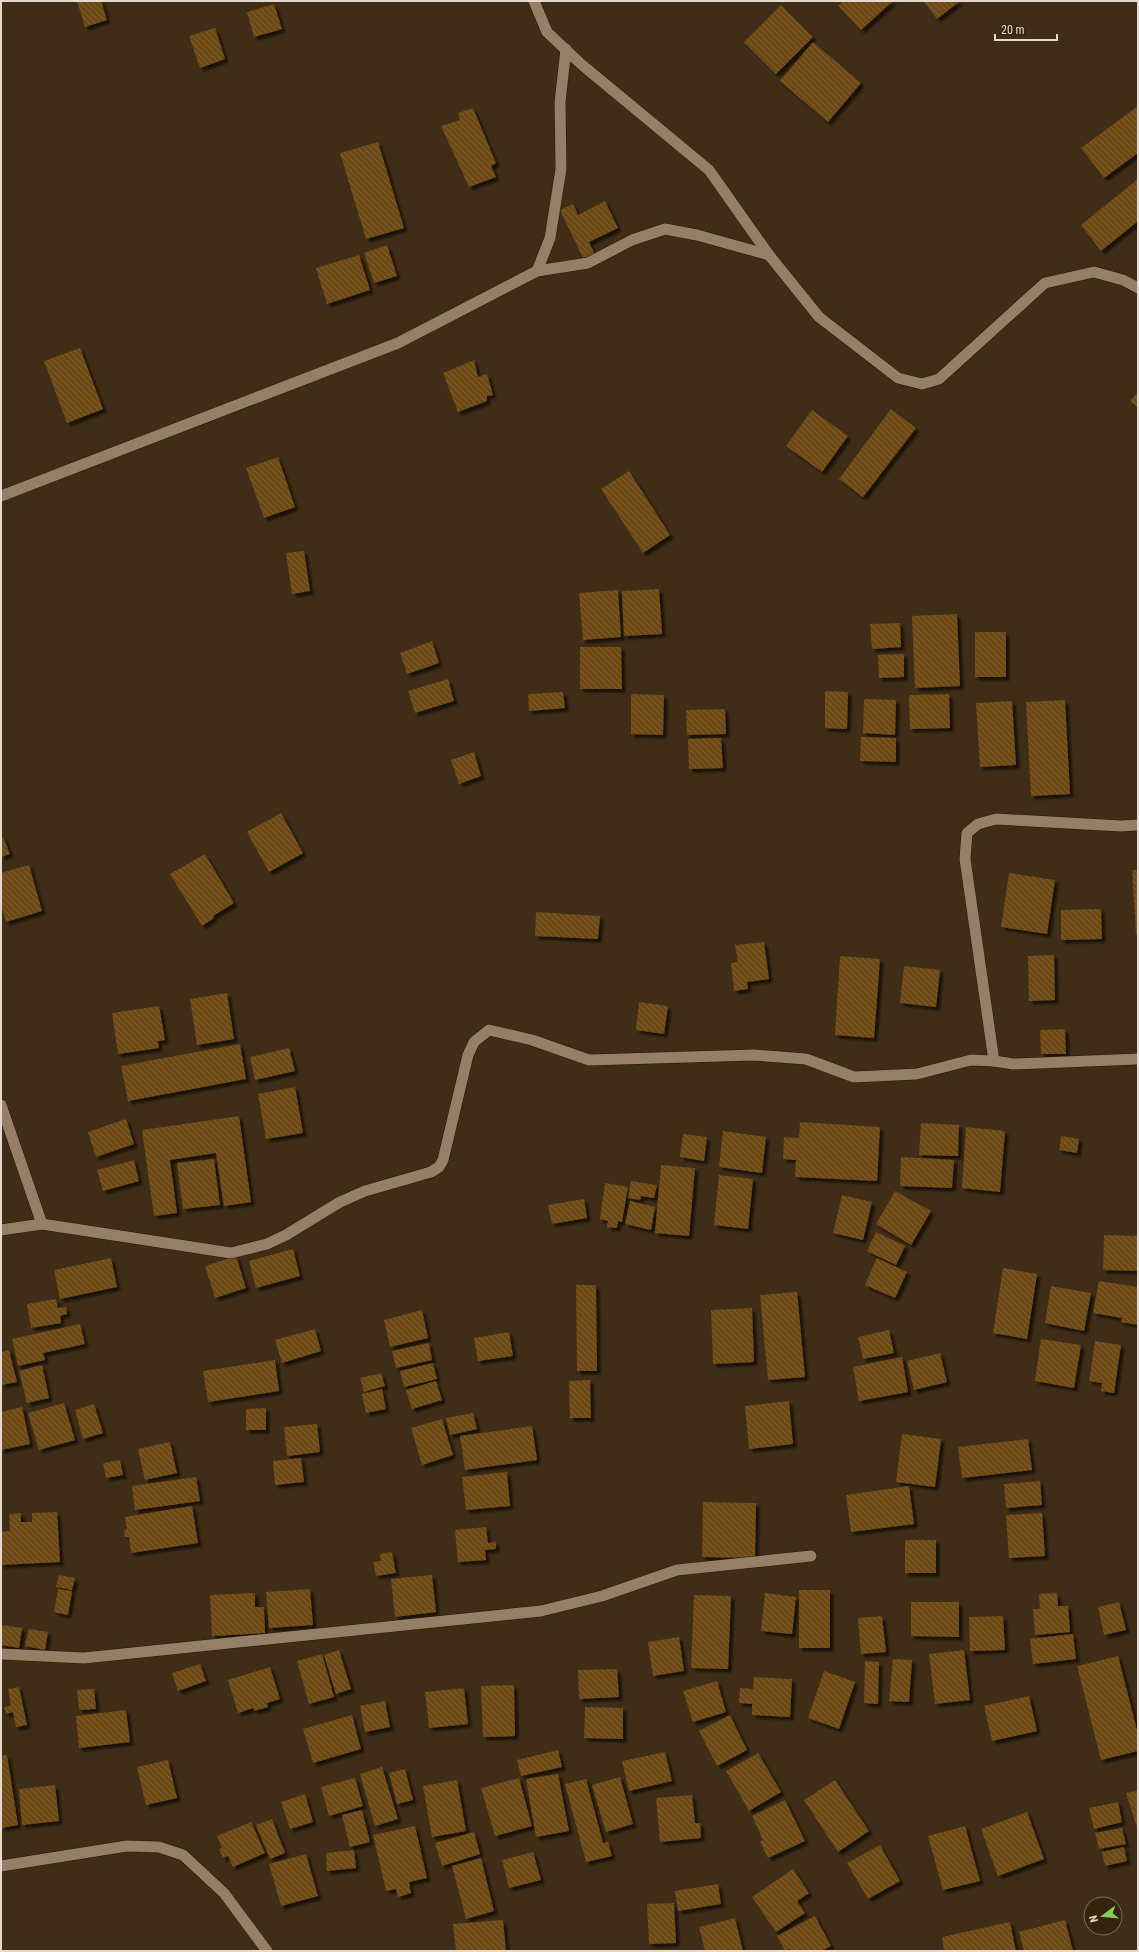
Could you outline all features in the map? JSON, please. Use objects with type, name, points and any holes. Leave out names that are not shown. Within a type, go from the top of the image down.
[{"type":"street","points":[[534,1],[547,32],[709,170],[769,255],[819,317],[898,378],[922,384],[940,379],[1045,283],[1094,272],[1123,280],[1138,288]]},
{"type":"street","points":[[537,271],[550,238],[561,169],[560,102],[566,49]]},
{"type":"street","points":[[1,496],[398,343],[537,271],[588,263],[632,240],[665,229],[697,235],[769,255]]},
{"type":"street","points":[[994,1061],[965,859],[967,833],[978,824],[996,819],[1121,826],[1138,824]]},
{"type":"street","points":[[1,1230],[42,1224],[231,1253],[267,1244],[286,1235],[340,1202],[365,1191],[431,1172],[439,1167],[443,1160],[468,1055],[474,1042],[489,1030],[532,1040],[589,1060],[754,1055],[806,1059],[854,1077],[917,1074],[971,1060],[1013,1064],[1138,1059]]},
{"type":"street","points":[[1,1105],[42,1224]]},
{"type":"street","points":[[1,1654],[84,1658],[541,1612],[602,1596],[677,1570],[811,1556]]},
{"type":"street","points":[[1,1866],[126,1846],[159,1847],[183,1855],[224,1893],[267,1951]]},
{"type":"building","points":[[77,1],[101,1],[107,20],[85,27]]},
{"type":"building","points":[[843,1],[893,1],[861,30],[838,6]]},
{"type":"building","points":[[923,1],[960,1],[937,19]]},
{"type":"building","points":[[274,4],[282,29],[254,37],[247,12]]},
{"type":"building","points":[[781,5],[813,37],[776,74],[744,42]]},
{"type":"building","points":[[215,28],[225,59],[200,68],[189,36]]},
{"type":"building","points":[[813,42],[861,83],[828,122],[780,81]]},
{"type":"building","points":[[1138,106],[1138,153],[1104,178],[1081,148]]},
{"type":"building","points":[[473,108],[496,163],[491,166],[496,177],[469,187],[441,126],[460,120],[458,113]]},
{"type":"building","points":[[378,142],[404,228],[366,239],[340,153]]},
{"type":"building","points":[[1138,179],[1138,221],[1101,251],[1081,225]]},
{"type":"building","points":[[605,201],[618,228],[589,242],[595,255],[584,260],[560,210],[573,204],[578,215]]},
{"type":"building","points":[[387,245],[397,276],[374,283],[364,253]]},
{"type":"building","points":[[359,255],[370,290],[327,304],[316,268]]},
{"type":"building","points":[[80,348],[103,409],[67,423],[44,361]]},
{"type":"building","points":[[474,360],[478,377],[487,374],[493,395],[487,396],[487,401],[458,412],[443,373]]},
{"type":"building","points":[[1138,392],[1138,408],[1130,401]]},
{"type":"building","points":[[891,409],[916,428],[863,497],[839,479]]},
{"type":"building","points":[[812,410],[848,436],[822,472],[786,446]]},
{"type":"building","points":[[278,457],[295,507],[264,518],[246,468]]},
{"type":"building","points":[[629,471],[670,535],[643,553],[601,489]]},
{"type":"building","points":[[304,551],[310,591],[292,594],[286,553]]},
{"type":"building","points":[[659,589],[662,634],[624,636],[622,591]]},
{"type":"building","points":[[618,590],[621,637],[583,640],[579,593]]},
{"type":"building","points":[[957,614],[960,686],[915,688],[912,616]]},
{"type":"building","points":[[900,623],[901,647],[872,649],[870,624]]},
{"type":"building","points":[[975,632],[1006,632],[1006,677],[975,677]]},
{"type":"building","points":[[432,641],[439,663],[407,674],[400,653]]},
{"type":"building","points":[[580,647],[621,647],[622,689],[580,689]]},
{"type":"building","points":[[904,654],[904,677],[879,678],[878,655]]},
{"type":"building","points":[[448,679],[454,701],[415,713],[408,691]]},
{"type":"building","points":[[825,691],[848,692],[847,729],[825,728]]},
{"type":"building","points":[[563,692],[565,708],[529,711],[528,694]]},
{"type":"building","points":[[631,694],[664,695],[663,735],[631,734]]},
{"type":"building","points":[[949,694],[950,728],[910,729],[909,695]]},
{"type":"building","points":[[864,699],[896,700],[895,735],[863,733]]},
{"type":"building","points":[[1065,700],[1070,794],[1031,796],[1026,702]]},
{"type":"building","points":[[1012,701],[1016,765],[980,767],[976,703]]},
{"type":"building","points":[[725,709],[726,734],[687,735],[686,710]]},
{"type":"building","points":[[861,737],[896,738],[896,762],[860,761]]},
{"type":"building","points":[[721,738],[723,768],[689,769],[688,739]]},
{"type":"building","points":[[474,752],[481,776],[459,784],[451,760]]},
{"type":"building","points":[[281,813],[303,853],[269,872],[247,832]]},
{"type":"building","points":[[3,837],[10,854],[1,857],[1,838]]},
{"type":"building","points":[[205,854],[234,903],[213,916],[214,918],[202,926],[170,874]]},
{"type":"building","points":[[29,865],[42,911],[6,922],[1,905],[1,873]]},
{"type":"building","points":[[1132,870],[1138,870],[1138,934],[1136,934]]},
{"type":"building","points":[[1009,873],[1055,880],[1047,934],[1001,927]]},
{"type":"building","points":[[1101,909],[1102,939],[1061,940],[1061,910]]},
{"type":"building","points":[[536,912],[600,916],[598,939],[535,936]]},
{"type":"building","points":[[764,942],[769,979],[747,982],[748,989],[734,991],[731,963],[738,962],[735,945]]},
{"type":"building","points":[[1054,955],[1055,1000],[1029,1001],[1028,956]]},
{"type":"building","points":[[840,956],[880,959],[874,1038],[835,1035]]},
{"type":"building","points":[[904,966],[940,970],[936,1007],[900,1003]]},
{"type":"building","points":[[227,993],[234,1039],[197,1045],[190,999]]},
{"type":"building","points":[[639,1002],[668,1006],[664,1034],[636,1030]]},
{"type":"building","points":[[159,1006],[165,1040],[158,1041],[159,1048],[118,1054],[112,1013]]},
{"type":"building","points":[[1065,1029],[1066,1054],[1041,1054],[1040,1030]]},
{"type":"building","points":[[240,1044],[246,1079],[128,1101],[121,1066]]},
{"type":"building","points":[[289,1048],[295,1071],[255,1080],[250,1057]]},
{"type":"building","points":[[295,1087],[303,1133],[266,1139],[258,1094]]},
{"type":"building","points":[[239,1116],[251,1202],[224,1206],[216,1153],[170,1160],[177,1213],[154,1216],[142,1130]]},
{"type":"building","points":[[126,1119],[134,1144],[96,1157],[88,1132]]},
{"type":"building","points":[[800,1122],[880,1127],[877,1181],[795,1177],[796,1160],[783,1159],[784,1137],[799,1138]]},
{"type":"building","points":[[921,1123],[959,1125],[958,1156],[919,1155]]},
{"type":"building","points":[[966,1127],[1005,1131],[1000,1192],[962,1188]]},
{"type":"building","points":[[723,1131],[766,1137],[762,1173],[719,1167]]},
{"type":"building","points":[[683,1134],[707,1137],[704,1161],[680,1157]]},
{"type":"building","points":[[1061,1136],[1079,1139],[1077,1153],[1059,1150]]},
{"type":"building","points":[[901,1157],[954,1160],[952,1188],[900,1186]]},
{"type":"building","points":[[214,1159],[220,1205],[183,1209],[177,1163]]},
{"type":"building","points":[[134,1160],[139,1181],[103,1191],[97,1170]]},
{"type":"building","points":[[661,1165],[695,1168],[689,1236],[655,1233]]},
{"type":"building","points":[[719,1175],[753,1179],[748,1229],[714,1225]]},
{"type":"building","points":[[631,1181],[657,1185],[654,1198],[641,1196],[640,1200],[628,1198]]},
{"type":"building","points":[[605,1183],[628,1187],[622,1222],[618,1221],[617,1228],[607,1227],[608,1221],[600,1219]]},
{"type":"building","points":[[895,1191],[931,1211],[911,1245],[876,1224]]},
{"type":"building","points":[[842,1195],[872,1202],[863,1240],[833,1233]]},
{"type":"building","points":[[584,1199],[587,1218],[552,1224],[548,1205]]},
{"type":"building","points":[[630,1201],[655,1207],[651,1230],[625,1224]]},
{"type":"building","points":[[876,1232],[905,1246],[896,1265],[867,1251]]},
{"type":"building","points":[[1104,1235],[1138,1236],[1138,1271],[1103,1270]]},
{"type":"building","points":[[293,1249],[300,1276],[256,1288],[249,1261]]},
{"type":"building","points":[[236,1256],[246,1288],[215,1298],[205,1266]]},
{"type":"building","points":[[111,1258],[117,1287],[60,1299],[54,1270]]},
{"type":"building","points":[[877,1258],[907,1272],[895,1298],[865,1285]]},
{"type":"building","points":[[1003,1268],[1037,1274],[1027,1339],[993,1333]]},
{"type":"building","points":[[1099,1281],[1138,1287],[1138,1325],[1121,1322],[1122,1318],[1093,1313]]},
{"type":"building","points":[[576,1285],[596,1285],[597,1371],[577,1371]]},
{"type":"building","points":[[1051,1286],[1091,1293],[1084,1331],[1045,1323]]},
{"type":"building","points":[[797,1292],[805,1377],[768,1380],[760,1295]]},
{"type":"building","points":[[56,1299],[58,1308],[66,1307],[67,1314],[60,1316],[61,1323],[31,1328],[27,1304]]},
{"type":"building","points":[[752,1308],[754,1362],[713,1364],[711,1310]]},
{"type":"building","points":[[422,1310],[428,1338],[390,1347],[384,1320]]},
{"type":"building","points":[[80,1324],[85,1344],[43,1353],[45,1360],[18,1366],[12,1339]]},
{"type":"building","points":[[315,1329],[321,1351],[282,1363],[275,1340]]},
{"type":"building","points":[[889,1330],[894,1353],[863,1359],[858,1337]]},
{"type":"building","points":[[509,1332],[513,1356],[478,1361],[474,1338]]},
{"type":"building","points":[[1041,1339],[1081,1345],[1074,1388],[1035,1381]]},
{"type":"building","points":[[1095,1341],[1121,1345],[1114,1393],[1101,1391],[1102,1383],[1089,1381]]},
{"type":"building","points":[[429,1343],[432,1360],[396,1368],[392,1351]]},
{"type":"building","points":[[9,1350],[17,1382],[1,1385],[1,1352]]},
{"type":"building","points":[[940,1353],[947,1382],[914,1390],[907,1361]]},
{"type":"building","points":[[902,1357],[908,1392],[859,1401],[853,1367]]},
{"type":"building","points":[[275,1360],[279,1391],[208,1402],[203,1371]]},
{"type":"building","points":[[433,1363],[437,1379],[404,1387],[400,1371]]},
{"type":"building","points":[[42,1365],[49,1398],[27,1403],[19,1371]]},
{"type":"building","points":[[381,1373],[385,1386],[364,1392],[360,1378]]},
{"type":"building","points":[[590,1380],[591,1418],[570,1418],[569,1381]]},
{"type":"building","points":[[436,1381],[442,1400],[412,1409],[406,1390]]},
{"type":"building","points":[[382,1389],[386,1409],[366,1413],[362,1394]]},
{"type":"building","points":[[789,1401],[793,1444],[749,1449],[745,1406]]},
{"type":"building","points":[[64,1403],[75,1440],[39,1450],[28,1413]]},
{"type":"building","points":[[94,1404],[103,1433],[83,1439],[75,1410]]},
{"type":"building","points":[[22,1407],[30,1444],[1,1450],[1,1412]]},
{"type":"building","points":[[266,1408],[266,1430],[246,1430],[246,1409]]},
{"type":"building","points":[[473,1413],[477,1429],[450,1435],[446,1418]]},
{"type":"building","points":[[442,1419],[453,1455],[422,1465],[411,1428]]},
{"type":"building","points":[[317,1424],[320,1452],[287,1456],[284,1427]]},
{"type":"building","points":[[532,1426],[537,1460],[465,1470],[460,1436]]},
{"type":"building","points":[[902,1434],[941,1439],[935,1487],[896,1482]]},
{"type":"building","points":[[1028,1439],[1032,1470],[962,1478],[958,1447]]},
{"type":"building","points":[[170,1442],[177,1473],[145,1480],[138,1449]]},
{"type":"building","points":[[301,1458],[304,1482],[275,1485],[273,1461]]},
{"type":"building","points":[[120,1460],[123,1475],[106,1478],[103,1463]]},
{"type":"building","points":[[507,1472],[510,1506],[466,1510],[462,1477]]},
{"type":"building","points":[[196,1477],[200,1501],[135,1510],[132,1486]]},
{"type":"building","points":[[1040,1481],[1042,1505],[1006,1508],[1004,1484]]},
{"type":"building","points":[[909,1486],[914,1524],[851,1532],[846,1495]]},
{"type":"building","points":[[703,1502],[756,1503],[755,1558],[702,1557]]},
{"type":"building","points":[[192,1506],[198,1543],[131,1553],[129,1537],[125,1537],[124,1531],[127,1530],[125,1517]]},
{"type":"building","points":[[57,1512],[60,1562],[1,1565],[1,1532],[10,1531],[9,1514],[21,1513],[21,1522],[32,1522],[32,1513]]},
{"type":"building","points":[[1042,1513],[1045,1556],[1009,1558],[1006,1515]]},
{"type":"building","points":[[486,1527],[488,1543],[496,1542],[496,1549],[485,1550],[486,1560],[458,1562],[455,1530]]},
{"type":"building","points":[[905,1540],[936,1540],[936,1573],[905,1573]]},
{"type":"building","points":[[392,1552],[396,1573],[376,1576],[373,1562],[381,1561],[380,1554]]},
{"type":"building","points":[[59,1575],[75,1578],[72,1590],[56,1587]]},
{"type":"building","points":[[432,1575],[436,1612],[395,1617],[391,1579]]},
{"type":"building","points":[[58,1589],[72,1591],[68,1615],[54,1612]]},
{"type":"building","points":[[310,1589],[313,1625],[269,1628],[266,1592]]},
{"type":"building","points":[[799,1590],[830,1590],[830,1648],[799,1648]]},
{"type":"building","points":[[255,1593],[255,1607],[264,1607],[265,1633],[212,1636],[210,1595]]},
{"type":"building","points":[[765,1593],[796,1597],[792,1634],[761,1631]]},
{"type":"building","points":[[1057,1593],[1058,1606],[1068,1606],[1070,1632],[1035,1635],[1033,1609],[1040,1609],[1039,1594]]},
{"type":"building","points":[[694,1595],[731,1596],[728,1669],[691,1668]]},
{"type":"building","points":[[911,1602],[959,1602],[959,1637],[911,1636]]},
{"type":"building","points":[[1119,1602],[1126,1630],[1104,1635],[1098,1607]]},
{"type":"building","points":[[882,1616],[886,1652],[861,1654],[858,1618]]},
{"type":"building","points":[[1003,1616],[1005,1650],[970,1651],[969,1617]]},
{"type":"building","points":[[1,1625],[22,1628],[19,1648],[1,1645]]},
{"type":"building","points":[[29,1629],[48,1632],[45,1650],[25,1646]]},
{"type":"building","points":[[1073,1634],[1076,1659],[1033,1664],[1030,1639]]},
{"type":"building","points":[[679,1637],[684,1671],[653,1676],[648,1642]]},
{"type":"building","points":[[339,1650],[351,1689],[336,1694],[324,1655]]},
{"type":"building","points":[[964,1650],[970,1700],[935,1704],[929,1654]]},
{"type":"building","points":[[322,1654],[334,1697],[309,1704],[297,1661]]},
{"type":"building","points":[[1118,1656],[1138,1734],[1138,1751],[1101,1760],[1077,1666]]},
{"type":"building","points":[[893,1659],[912,1660],[909,1702],[889,1701]]},
{"type":"building","points":[[865,1661],[879,1662],[878,1704],[864,1703]]},
{"type":"building","points":[[200,1664],[206,1681],[178,1691],[172,1673]]},
{"type":"building","points":[[270,1667],[280,1699],[267,1703],[268,1707],[254,1711],[253,1708],[238,1713],[228,1680]]},
{"type":"building","points":[[617,1669],[619,1697],[579,1699],[578,1670]]},
{"type":"building","points":[[824,1671],[855,1682],[839,1729],[808,1718]]},
{"type":"building","points":[[754,1677],[792,1679],[790,1717],[752,1715],[752,1704],[739,1703],[740,1688],[753,1689]]},
{"type":"building","points":[[717,1681],[726,1712],[693,1722],[683,1691]]},
{"type":"building","points":[[514,1685],[515,1736],[483,1737],[481,1686]]},
{"type":"building","points":[[19,1687],[27,1725],[16,1727],[13,1712],[6,1714],[4,1707],[11,1706],[8,1689]]},
{"type":"building","points":[[464,1688],[468,1724],[429,1728],[425,1692]]},
{"type":"building","points":[[94,1689],[96,1709],[79,1710],[77,1690]]},
{"type":"building","points":[[1029,1696],[1037,1731],[992,1741],[984,1706]]},
{"type":"building","points":[[385,1701],[390,1727],[365,1732],[360,1706]]},
{"type":"building","points":[[585,1707],[623,1708],[623,1739],[584,1738]]},
{"type":"building","points":[[126,1710],[130,1742],[79,1748],[76,1716]]},
{"type":"building","points":[[352,1715],[361,1749],[313,1763],[303,1729]]},
{"type":"building","points":[[730,1715],[747,1750],[717,1766],[699,1731]]},
{"type":"building","points":[[558,1750],[562,1767],[521,1776],[517,1760]]},
{"type":"building","points":[[665,1752],[672,1781],[629,1791],[622,1761]]},
{"type":"building","points":[[758,1753],[781,1792],[749,1811],[726,1771]]},
{"type":"building","points":[[7,1755],[18,1825],[1,1828],[1,1756]]},
{"type":"building","points":[[168,1760],[177,1798],[146,1805],[137,1767]]},
{"type":"building","points":[[382,1767],[398,1819],[375,1826],[360,1774]]},
{"type":"building","points":[[405,1769],[413,1800],[397,1804],[389,1773]]},
{"type":"building","points":[[558,1774],[569,1831],[536,1837],[526,1779]]},
{"type":"building","points":[[620,1777],[633,1824],[606,1832],[592,1785]]},
{"type":"building","points":[[355,1778],[363,1806],[329,1816],[321,1787]]},
{"type":"building","points":[[519,1778],[532,1826],[495,1836],[481,1788]]},
{"type":"building","points":[[586,1779],[603,1843],[608,1842],[612,1856],[586,1862],[565,1784]]},
{"type":"building","points":[[457,1780],[466,1831],[432,1837],[423,1786]]},
{"type":"building","points":[[835,1780],[869,1831],[838,1852],[804,1800]]},
{"type":"building","points":[[55,1785],[59,1821],[22,1825],[19,1789]]},
{"type":"building","points":[[1138,1790],[1138,1831],[1126,1793]]},
{"type":"building","points":[[305,1794],[313,1822],[290,1829],[281,1802]]},
{"type":"building","points":[[692,1795],[695,1823],[700,1823],[701,1838],[660,1842],[656,1798]]},
{"type":"building","points":[[785,1800],[805,1841],[768,1858],[760,1841],[763,1840],[752,1816]]},
{"type":"building","points":[[1118,1802],[1122,1822],[1094,1829],[1089,1808]]},
{"type":"building","points":[[362,1810],[370,1842],[350,1847],[342,1815]]},
{"type":"building","points":[[1027,1812],[1044,1859],[998,1876],[981,1829]]},
{"type":"building","points":[[272,1819],[285,1853],[270,1859],[256,1825]]},
{"type":"building","points":[[251,1822],[265,1853],[233,1867],[228,1856],[223,1858],[219,1849],[222,1848],[217,1836]]},
{"type":"building","points":[[415,1826],[427,1878],[409,1882],[411,1893],[398,1897],[396,1889],[386,1891],[373,1835]]},
{"type":"building","points":[[965,1826],[980,1881],[943,1890],[928,1836]]},
{"type":"building","points":[[1122,1828],[1126,1844],[1099,1849],[1095,1833]]},
{"type":"building","points":[[474,1832],[480,1854],[442,1866],[435,1843]]},
{"type":"building","points":[[880,1845],[900,1881],[868,1899],[847,1863]]},
{"type":"building","points":[[1124,1847],[1127,1861],[1105,1866],[1102,1852]]},
{"type":"building","points":[[354,1850],[356,1868],[327,1871],[326,1853]]},
{"type":"building","points":[[533,1852],[541,1880],[509,1888],[502,1860]]},
{"type":"building","points":[[306,1854],[318,1896],[281,1906],[269,1864]]},
{"type":"building","points":[[481,1858],[494,1911],[466,1919],[452,1866]]},
{"type":"building","points":[[793,1869],[809,1893],[797,1901],[805,1913],[776,1932],[752,1897]]},
{"type":"building","points":[[718,1884],[721,1904],[678,1911],[675,1891]]},
{"type":"building","points":[[674,1903],[676,1943],[649,1944],[647,1904]]},
{"type":"building","points":[[815,1916],[831,1946],[821,1951],[791,1951],[790,1949],[785,1951],[777,1936]]},
{"type":"building","points":[[735,1918],[743,1951],[705,1951],[699,1927]]},
{"type":"building","points":[[503,1920],[506,1951],[456,1951],[453,1924]]},
{"type":"building","points":[[1065,1920],[1073,1951],[1024,1951],[1019,1932]]},
{"type":"building","points":[[1010,1922],[1016,1951],[944,1951],[942,1937]]}]
